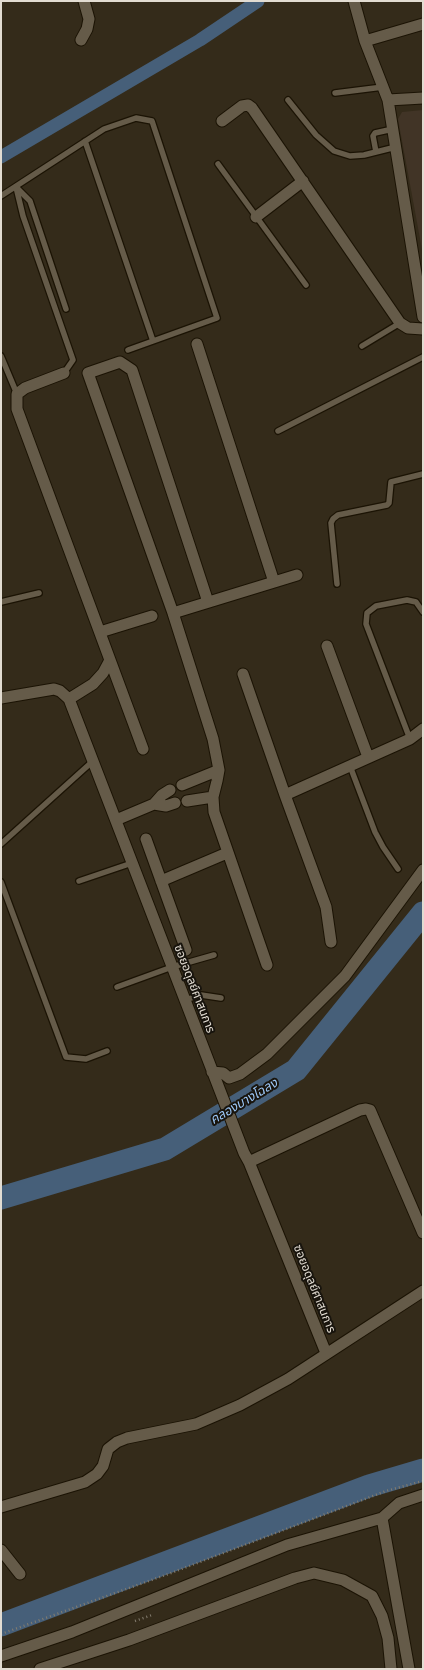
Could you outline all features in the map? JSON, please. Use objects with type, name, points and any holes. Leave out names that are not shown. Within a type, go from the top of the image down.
[{"type":"street","points":[[81,40],[87,29],[89,19],[84,1]]},
{"type":"street","points":[[354,1],[365,41],[388,100],[420,276],[423,317]]},
{"type":"street","points":[[365,41],[423,24]]},
{"type":"street","points":[[388,100],[423,98]]},
{"type":"street","points":[[222,121],[242,106],[248,105],[252,108],[400,323],[408,328],[423,329]]},
{"type":"street","points":[[256,217],[303,181]]},
{"type":"street","points":[[197,344],[274,582]]},
{"type":"street","points":[[208,602],[132,370],[120,362],[88,373],[173,613],[213,739],[218,770],[218,781],[212,797],[214,812],[267,965]]},
{"type":"street","points":[[64,372],[25,388],[17,394],[17,409],[143,749]]},
{"type":"street","points":[[173,613],[297,575]]},
{"type":"street","points":[[100,632],[152,616]]},
{"type":"street","points":[[327,646],[368,757]]},
{"type":"street","points":[[1,698],[54,690],[60,691],[69,699],[93,684],[103,673],[110,660]]},
{"type":"street","points":[[243,674],[326,907],[332,942]]},
{"type":"street","name":"ซอยอดุลย์ศาสนการ","points":[[69,699],[246,1158],[326,1353]]},
{"type":"street","points":[[285,795],[410,739],[423,729]]},
{"type":"street","points":[[182,785],[218,770]]},
{"type":"street","points":[[116,820],[154,804],[162,795],[170,790]]},
{"type":"street","points":[[187,801],[212,797]]},
{"type":"street","points":[[154,804],[166,806],[175,803]]},
{"type":"street","points":[[146,839],[186,950]]},
{"type":"street","points":[[161,881],[227,853]]},
{"type":"street","points":[[213,1074],[223,1073],[229,1078],[240,1074],[267,1054],[345,976],[423,870]]},
{"type":"street","points":[[246,1158],[366,1108],[370,1110],[419,1212],[423,1233]]},
{"type":"street","points":[[1,1507],[85,1482],[97,1474],[103,1466],[108,1449],[116,1442],[127,1438],[196,1424],[240,1405],[288,1379],[423,1290]]},
{"type":"street","points":[[1,1656],[72,1632],[287,1545],[382,1518],[399,1503],[423,1495]]},
{"type":"street","points":[[382,1518],[409,1669]]},
{"type":"street","points":[[1,1550],[20,1574]]},
{"type":"street","points":[[40,1669],[129,1640],[295,1578],[314,1574],[343,1580],[372,1596],[382,1616],[388,1638],[391,1669]]},
{"type":"lane","points":[[335,93],[383,87]]},
{"type":"lane","points":[[288,100],[316,135],[334,151],[350,156],[396,147]]},
{"type":"lane","points":[[1,196],[104,129],[136,118],[152,121],[217,318],[128,350]]},
{"type":"lane","points":[[376,152],[373,136],[375,133],[393,129]]},
{"type":"lane","points":[[85,141],[153,341]]},
{"type":"lane","points":[[218,164],[306,285]]},
{"type":"lane","points":[[16,187],[30,201],[66,308]]},
{"type":"lane","points":[[16,187],[23,216],[73,360],[64,372]]},
{"type":"lane","points":[[362,346],[400,323]]},
{"type":"lane","points":[[1,356],[17,394]]},
{"type":"lane","points":[[278,431],[423,357]]},
{"type":"lane","points":[[337,584],[331,523],[333,519],[338,515],[387,505],[389,502],[389,486],[391,482],[423,474]]},
{"type":"lane","points":[[1,602],[39,593]]},
{"type":"lane","points":[[410,739],[366,624],[367,613],[376,606],[407,600],[416,602],[423,612]]},
{"type":"lane","points":[[1,844],[93,761]]},
{"type":"lane","points":[[350,766],[375,832],[398,869]]},
{"type":"lane","points":[[79,881],[132,863]]},
{"type":"lane","points":[[1,882],[66,1057],[86,1058],[107,1051]]},
{"type":"lane","points":[[117,987],[172,967],[214,955]]},
{"type":"lane","points":[[185,1000],[201,994],[221,998]]},
{"type":"path","points":[[1,1634],[171,1573],[386,1491],[423,1481]]},
{"type":"shaded area","points":[[423,110],[423,255],[398,119],[402,112]]},
{"type":"waterway","points":[[1,157],[200,40],[258,1]]},
{"type":"waterway","name":"คลองบางโฉลง","points":[[1,1198],[165,1149],[296,1070],[423,913]]},
{"type":"waterway","points":[[1,1625],[369,1486],[423,1470]]}]
